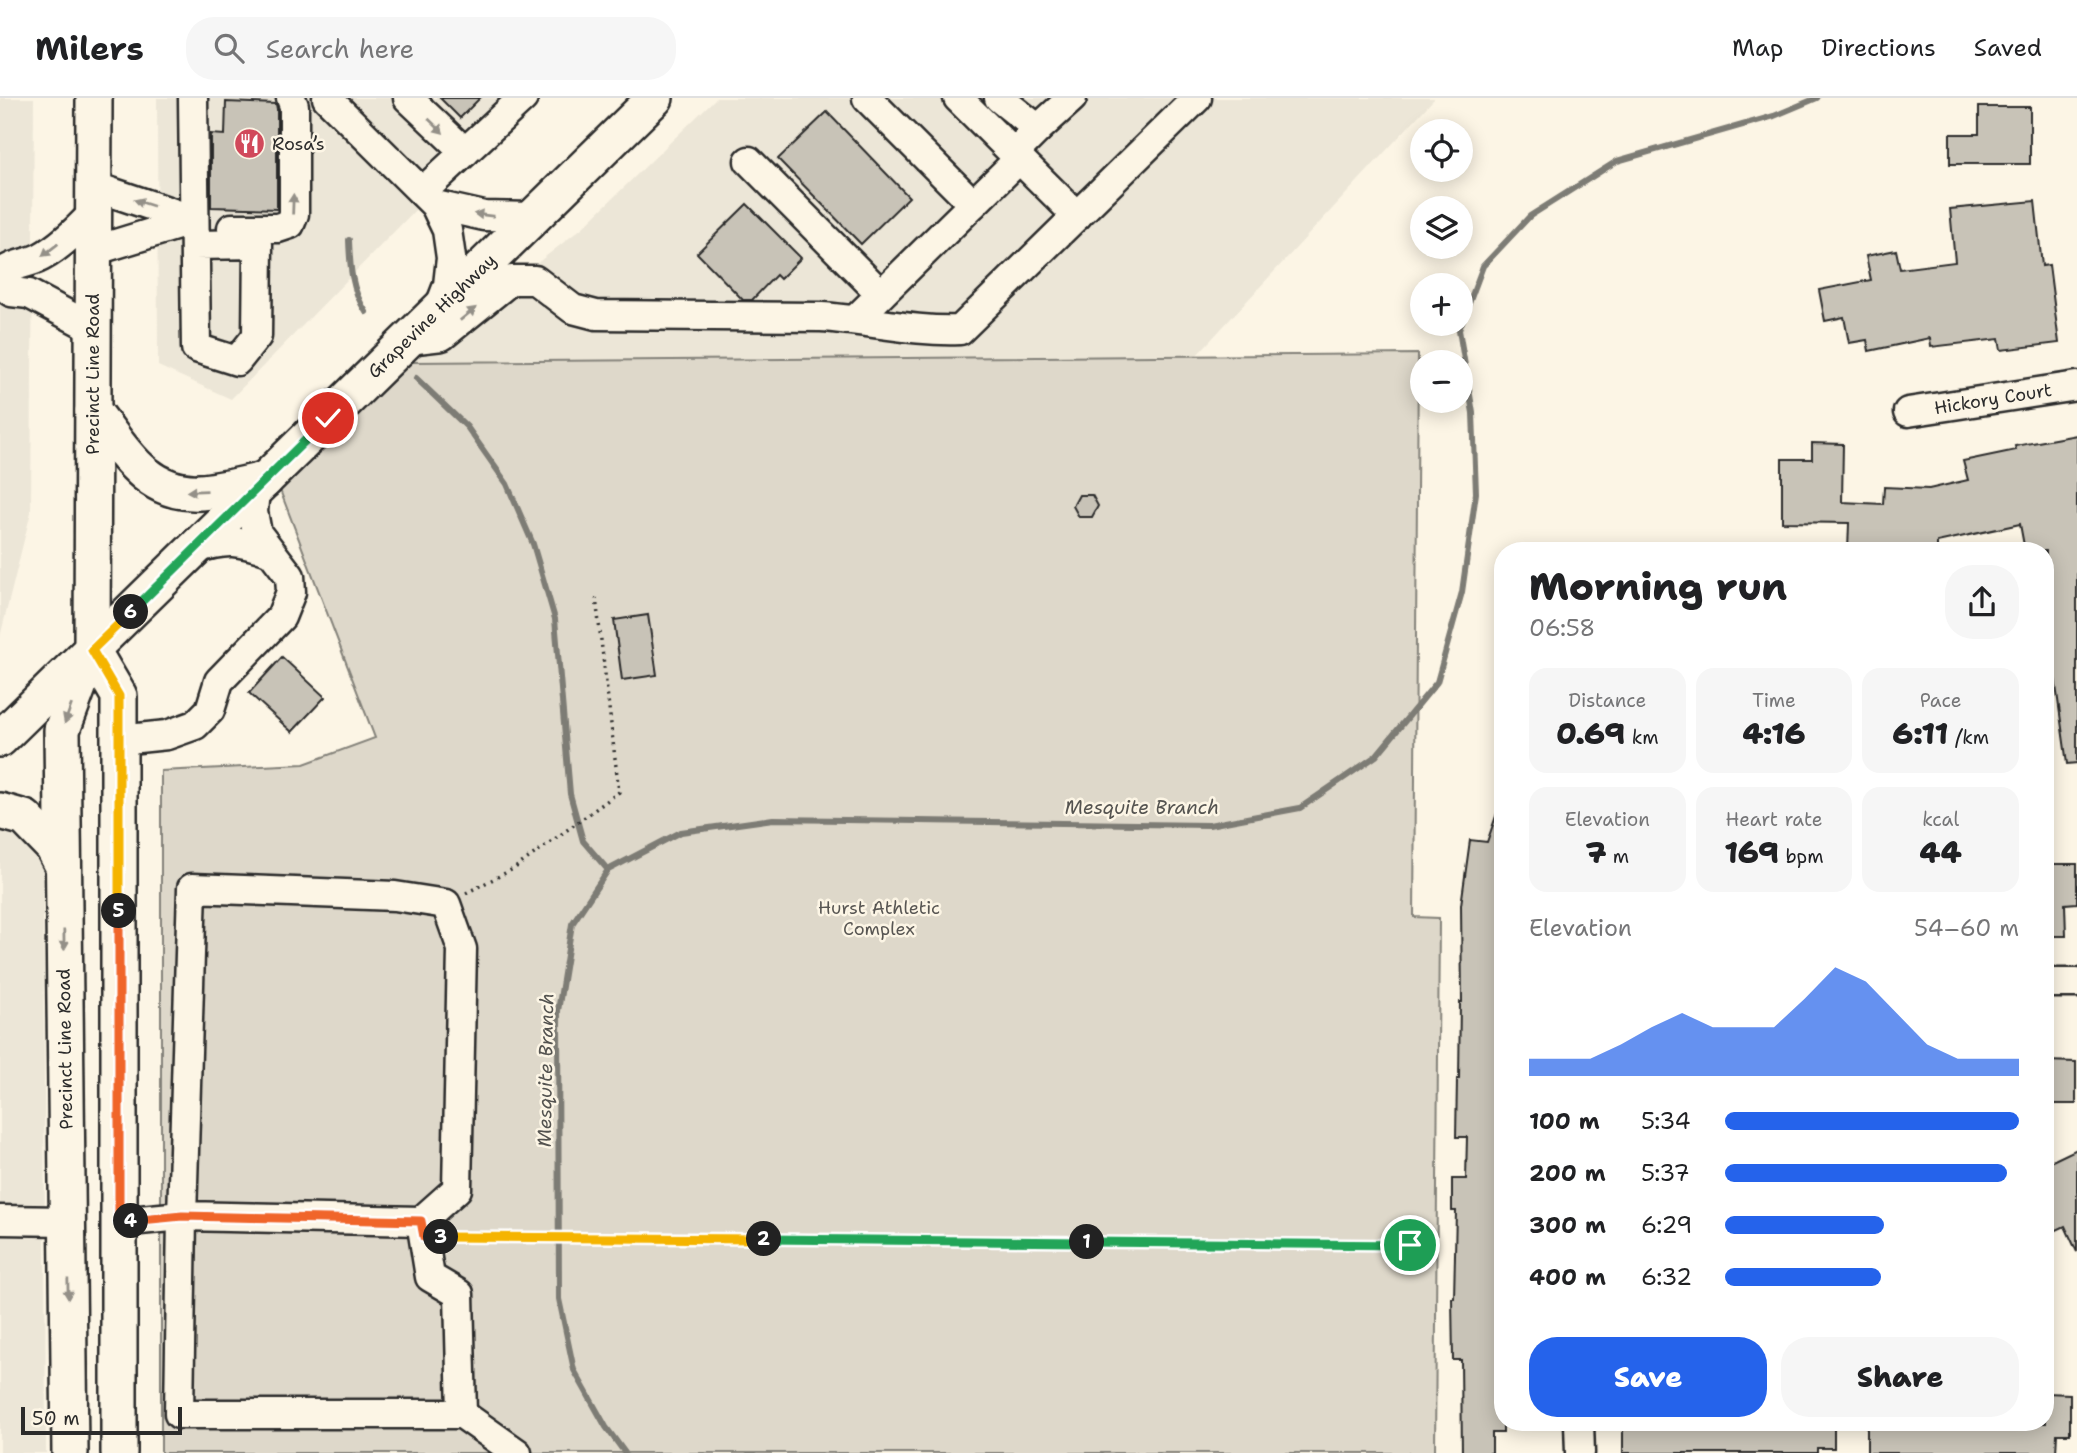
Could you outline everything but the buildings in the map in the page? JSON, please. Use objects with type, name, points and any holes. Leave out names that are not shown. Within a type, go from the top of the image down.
[{"type":"main road","name":"Precinct Line Road","points":[[70,1453],[62,730],[92,650],[93,98]]},
{"type":"main road","name":"Grapevine Highway","points":[[0,739],[655,98]]},
{"type":"main road","points":[[93,411],[135,464],[151,480],[171,490],[200,492],[260,485]]},
{"type":"main road","points":[[92,650],[119,696],[120,1453]]},
{"type":"main road","points":[[0,811],[25,818],[54,847],[64,866]]},
{"type":"main road","points":[[66,1068],[79,1105],[85,1134],[86,1182],[90,1196],[119,1222]]},
{"type":"main road","points":[[67,1221],[90,1231],[95,1248],[95,1286],[101,1307],[119,1324]]},
{"type":"street","points":[[193,98],[195,230]]},
{"type":"street","points":[[93,251],[195,230],[278,229],[290,224],[294,214],[294,106],[291,98]]},
{"type":"street","points":[[327,98],[429,198],[447,230],[451,258],[448,285],[438,311]]},
{"type":"street","points":[[408,98],[465,152]]},
{"type":"street","points":[[429,198],[465,152],[523,98]]},
{"type":"street","points":[[867,98],[973,204]]},
{"type":"street","points":[[957,98],[1077,216]]},
{"type":"street","points":[[999,98],[1038,129]]},
{"type":"street","points":[[856,319],[973,204],[1038,129],[1072,98]]},
{"type":"street","points":[[408,340],[442,336],[511,280],[535,280],[573,309],[596,314],[856,319],[934,331],[960,330],[1197,98]]},
{"type":"street","points":[[749,161],[881,294]]},
{"type":"street","points":[[429,198],[484,216],[533,217]]},
{"type":"street","points":[[0,274],[11,266],[41,257],[80,226],[93,200],[195,230]]},
{"type":"street","points":[[0,283],[11,292],[29,294],[93,331]]},
{"type":"street","name":"Hickory Court","points":[[1908,412],[2077,386]]},
{"type":"street","points":[[119,740],[167,734],[195,725],[210,710],[219,681],[281,617],[291,592],[290,576],[257,533],[253,512],[260,485]]},
{"type":"street","points":[[195,548],[220,541],[245,542],[269,551]]},
{"type":"street","points":[[463,1414],[459,1294],[430,1277],[423,1229],[457,1189],[462,949],[446,904],[395,896],[192,888],[179,1414],[463,1414],[517,1453]]},
{"type":"street","points":[[2054,983],[2077,983]]},
{"type":"street","points":[[119,1222],[182,1216],[423,1229]]},
{"type":"street","points":[[0,1220],[67,1221]]},
{"type":"street","points":[[1579,1431],[1580,1453]]},
{"type":"path","points":[[446,904],[515,868],[619,792],[596,598]]},
{"type":"path","points":[[423,1229],[527,1238],[1410,1245]]},
{"type":"shaded area","points":[[0,98],[34,98],[31,512],[0,637]]},
{"type":"shaded area","points":[[157,98],[530,98],[463,161],[231,399],[158,366]]},
{"type":"shaded area","points":[[716,98],[1434,98],[1415,119],[1410,119],[1410,125],[1196,356],[411,362],[582,228]]},
{"type":"shaded area","points":[[0,819],[31,839],[43,866],[46,1453],[0,1453]]},
{"type":"green space","name":"Hurst Athletic Complex","points":[[1410,354],[1410,413],[1418,413],[1414,917],[1439,918],[1435,1453],[161,1453],[161,771],[304,764],[375,738],[280,490],[411,362]]},
{"type":"waterway","name":"Mesquite Branch","points":[[625,1453],[606,1427],[574,1370],[559,1299],[558,1011],[572,924],[608,870],[681,832],[773,819],[1209,825],[1300,808],[1376,756],[1437,682],[1462,592],[1476,493],[1473,413],[1459,330],[1483,266],[1530,216],[1617,161],[1774,116],[1817,98]]},
{"type":"waterway","points":[[349,240],[354,286],[366,312]]},
{"type":"waterway","points":[[416,378],[467,427],[507,484],[533,544],[555,619],[570,794],[583,841],[608,870]]},
{"type":"place","name":"Rosa’s","points":[[249,144]]},
{"type":"route","points":[[328,418],[92,650],[119,696],[119,1222],[182,1216],[421,1221],[424,1237],[1410,1245]]}]
